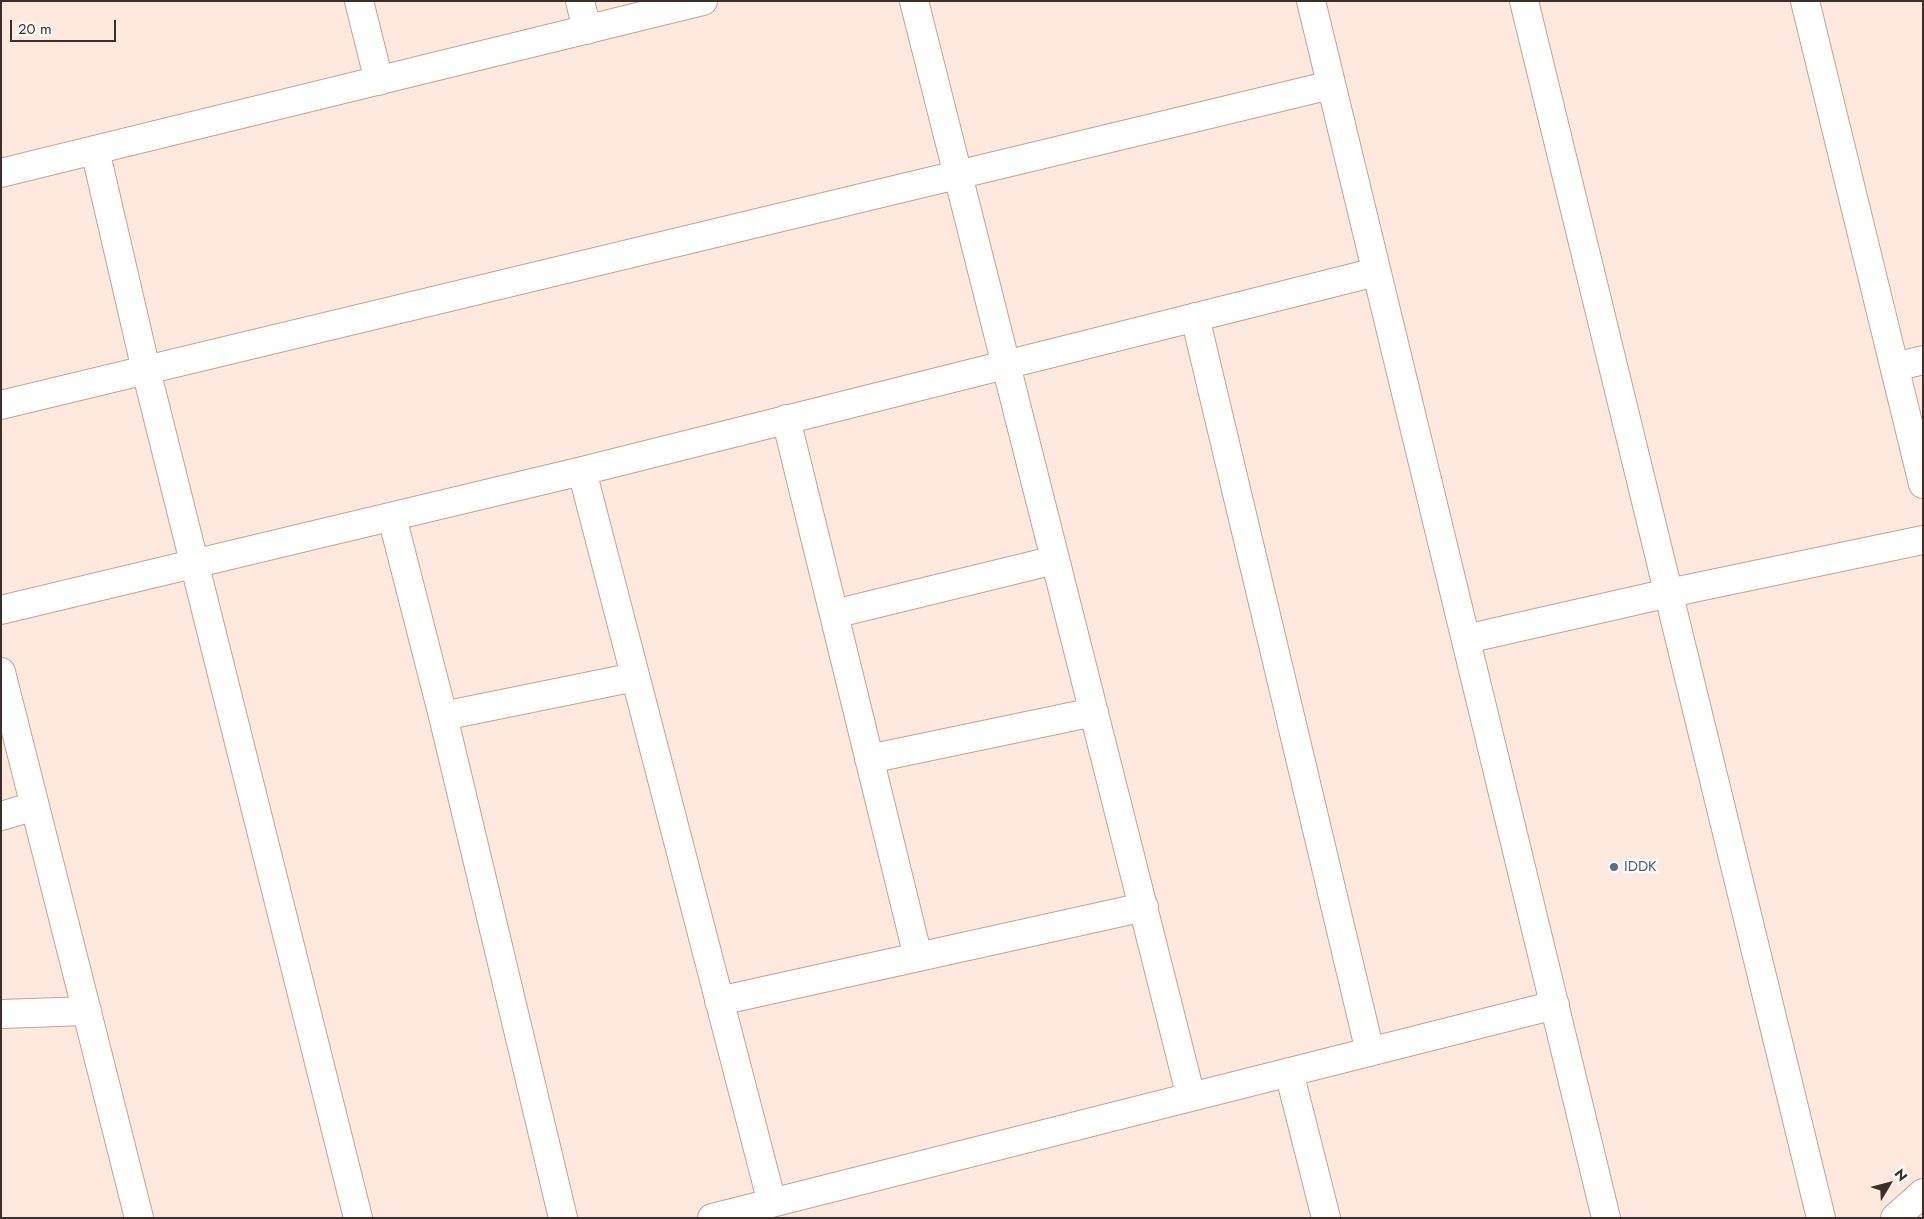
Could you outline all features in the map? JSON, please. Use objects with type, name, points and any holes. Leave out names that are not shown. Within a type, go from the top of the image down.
[{"type":"street","points":[[359,1],[378,81]]},
{"type":"street","points":[[580,1],[587,30]]},
{"type":"street","points":[[1,173],[703,1]]},
{"type":"street","points":[[914,1],[1192,1097]]},
{"type":"street","points":[[1311,1],[1606,1218]]},
{"type":"street","points":[[1524,1],[1821,1218]]},
{"type":"street","points":[[1805,1],[1923,484]]},
{"type":"street","points":[[1,405],[1331,85]]},
{"type":"street","points":[[95,150],[146,370],[358,1218]]},
{"type":"street","points":[[1,610],[582,471],[1376,272]]},
{"type":"street","points":[[1195,317],[1370,1052]]},
{"type":"street","points":[[1894,367],[1923,360]]},
{"type":"street","points":[[786,419],[918,957]]},
{"type":"street","points":[[582,471],[719,1001],[782,1207]]},
{"type":"street","points":[[392,517],[443,716],[563,1218]]},
{"type":"street","points":[[1466,639],[1669,593],[1923,540]]},
{"type":"street","points":[[834,614],[1055,560]]},
{"type":"street","points":[[1,672],[139,1218]]},
{"type":"street","points":[[443,716],[635,678]]},
{"type":"street","points":[[869,759],[1094,712]]},
{"type":"street","points":[[1,816],[35,806]]},
{"type":"street","points":[[719,1001],[1144,907]]},
{"type":"street","points":[[712,1218],[782,1207],[1192,1097],[1554,1005]]},
{"type":"street","points":[[1,1014],[87,1011]]},
{"type":"street","points":[[1289,1072],[1326,1218]]},
{"type":"street","points":[[1895,1218],[1923,1193]]},
{"type":"place","name":"IDDK","points":[[1614,867]]}]
